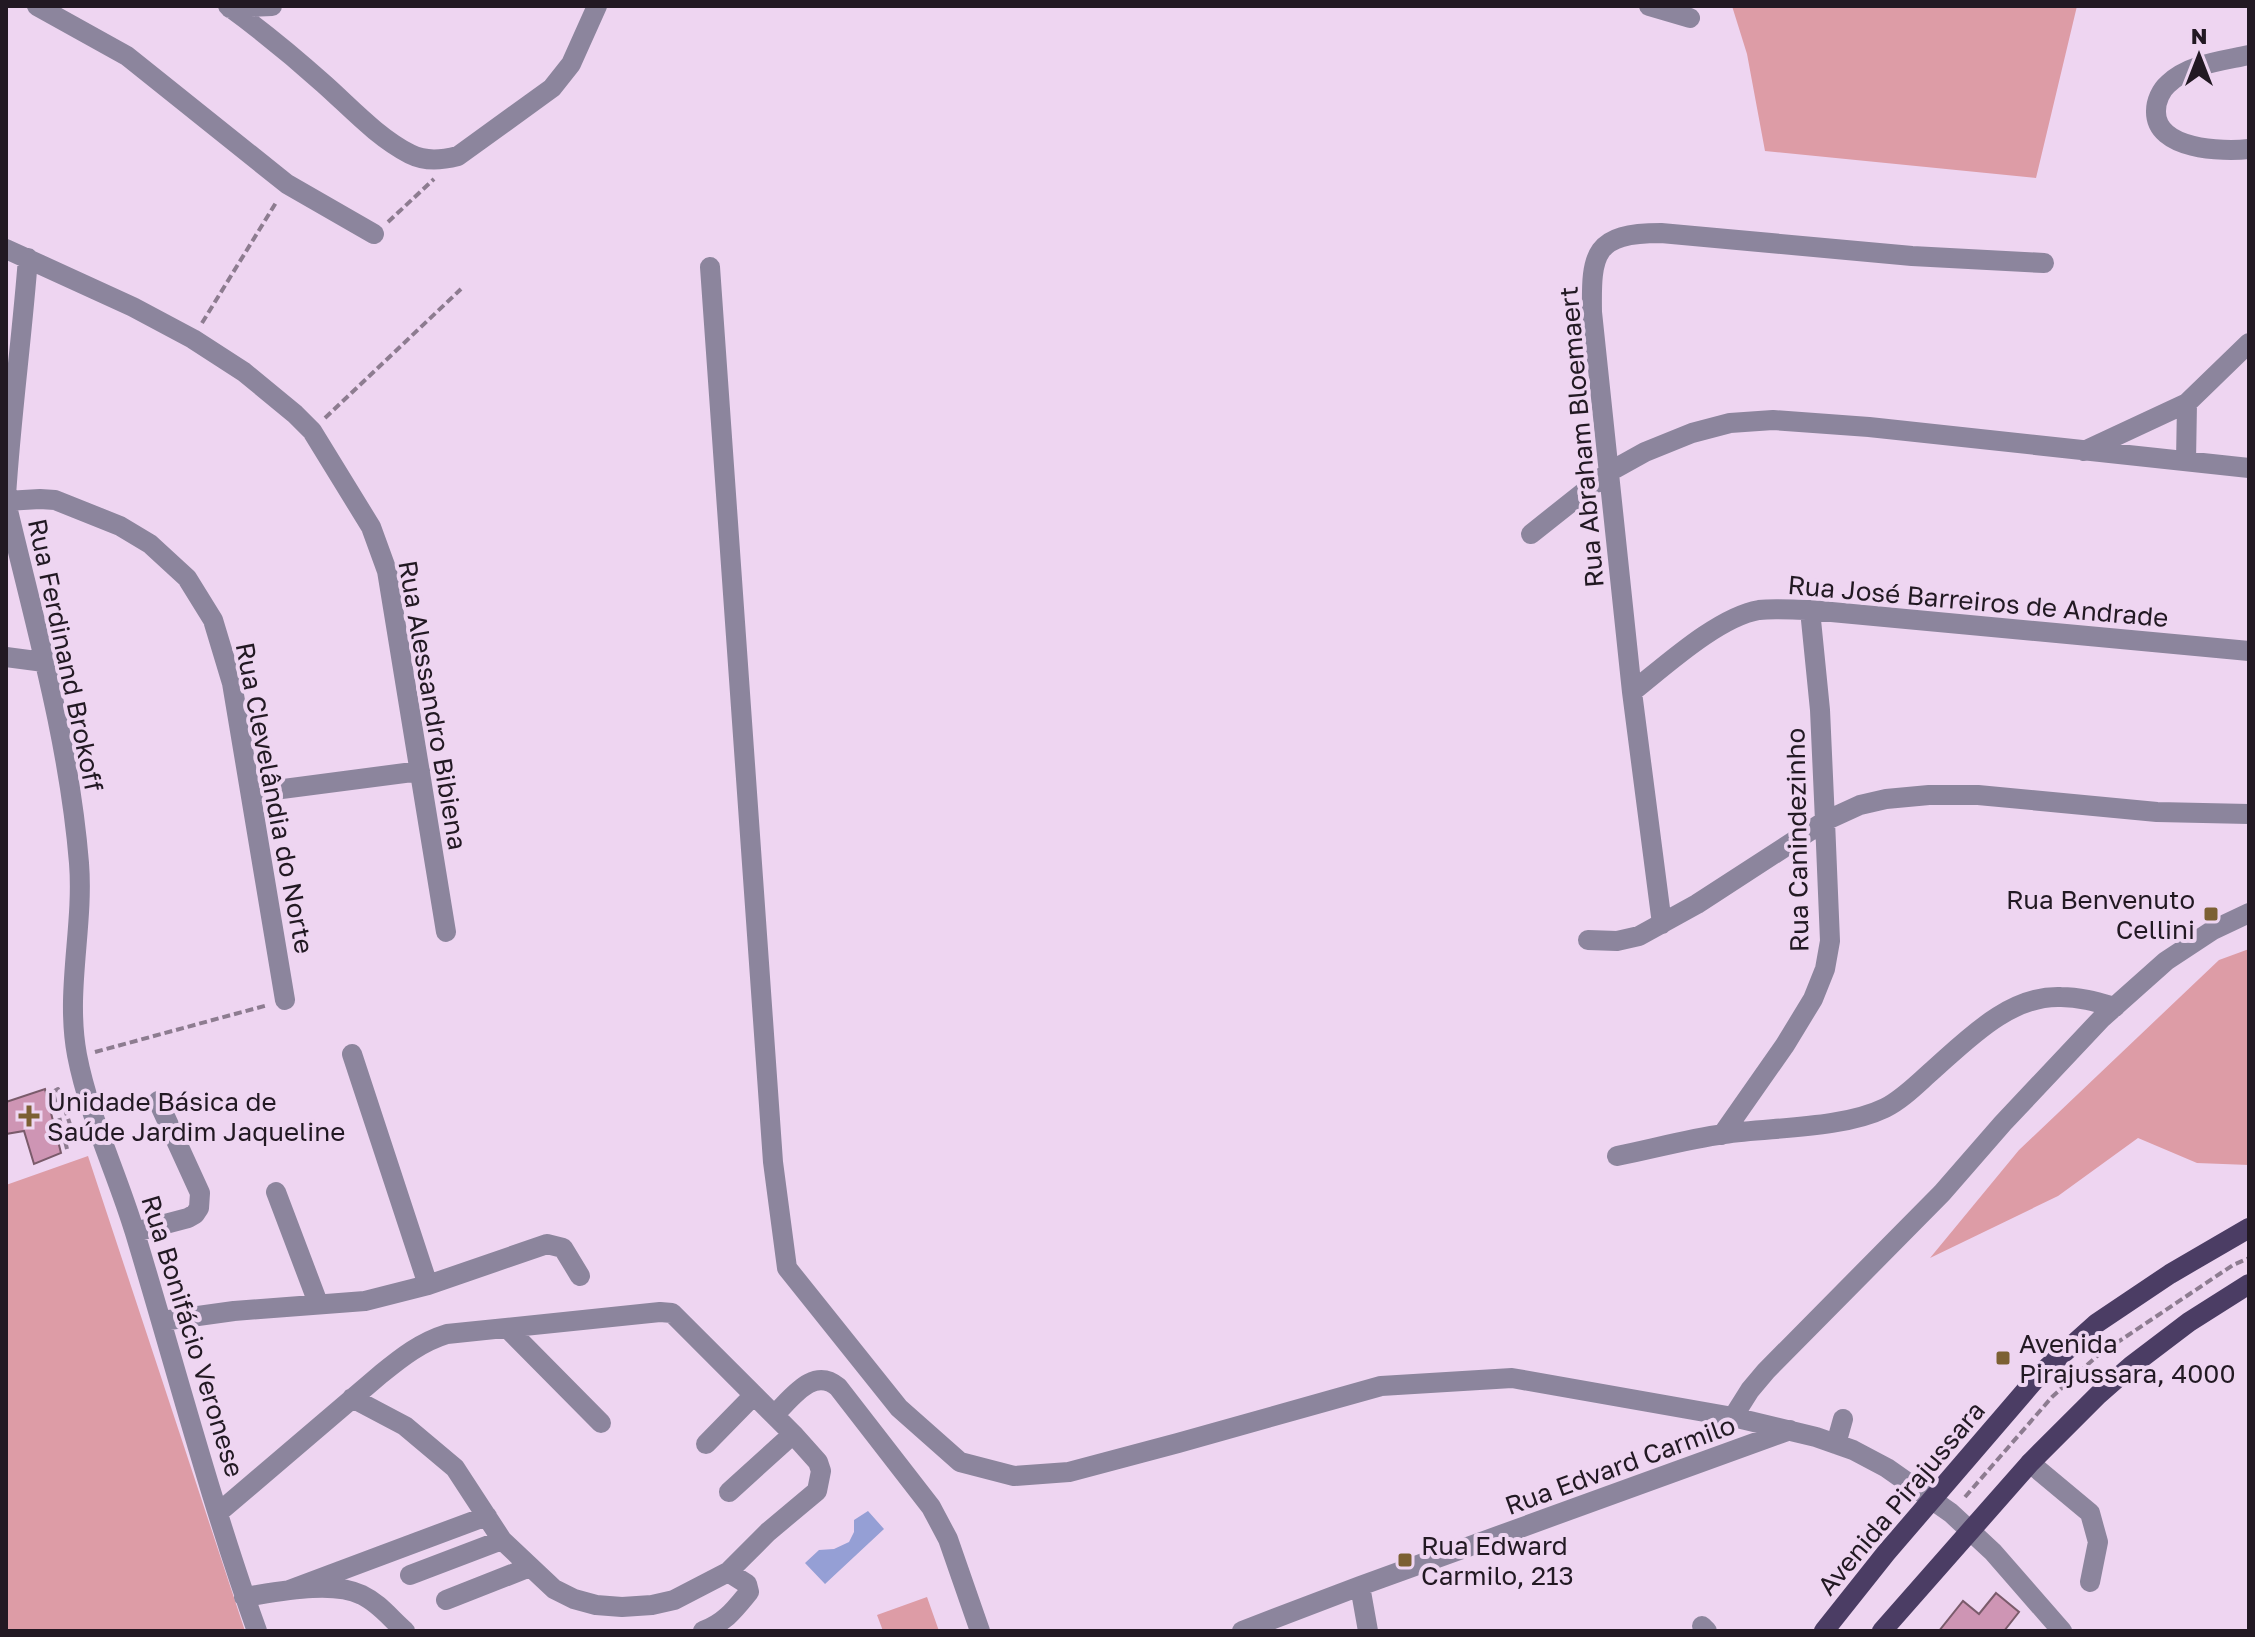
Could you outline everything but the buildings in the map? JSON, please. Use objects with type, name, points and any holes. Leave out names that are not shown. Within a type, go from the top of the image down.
[{"type":"main road","name":"Avenida Pirajussara","points":[[1824,1631],[1932,1498],[2039,1375],[2097,1323],[2170,1274],[2249,1228]]},
{"type":"main road","points":[[1882,1631],[2030,1463],[2131,1366],[2189,1322],[2249,1284]]},
{"type":"street","points":[[37,6],[127,56],[287,184],[374,234]]},
{"type":"street","points":[[229,7],[272,6]]},
{"type":"street","points":[[229,7],[298,61],[382,136],[412,155],[427,160],[442,160],[458,156],[552,88],[571,64],[597,6]]},
{"type":"street","points":[[1649,6],[1690,18]]},
{"type":"street","points":[[2249,55],[2196,68],[2175,78],[2159,95],[2156,110],[2157,121],[2168,134],[2183,144],[2231,151],[2249,149]]},
{"type":"street","name":"Rua Abraham Bloemaert","points":[[1662,924],[1632,692],[1592,312],[1591,275],[1596,257],[1603,248],[1625,234],[1661,233],[1912,256],[2044,263]]},
{"type":"street","name":"Rua Alessandro Bibiena","points":[[6,249],[133,307],[193,339],[244,372],[312,431],[371,527],[387,571],[446,932]]},
{"type":"street","name":"Rua Ferdinand Brokoff","points":[[28,258],[22,339],[8,425],[6,499],[66,757],[79,865],[72,1018],[78,1057]]},
{"type":"street","points":[[710,267],[773,1162],[787,1268],[899,1408],[960,1462],[1014,1476],[1069,1472],[1381,1386],[1512,1378],[1733,1417],[1836,1444],[1887,1468],[1932,1498],[1993,1552],[2062,1631]]},
{"type":"street","points":[[2084,451],[2187,403],[2249,343]]},
{"type":"street","points":[[2186,461],[2187,403]]},
{"type":"street","points":[[1531,534],[1609,472],[1645,452],[1692,433],[1730,423],[1773,420],[1869,427],[2249,468]]},
{"type":"street","name":"Rua Clevelândia do Norte","points":[[6,499],[55,500],[120,526],[150,544],[187,578],[213,620],[229,670],[285,1000]]},
{"type":"street","name":"Rua José Barreiros de Andrade","points":[[1632,692],[1707,636],[1735,618],[1759,610],[1810,610],[2249,651]]},
{"type":"street","name":"Rua Canindezinho","points":[[1722,1135],[1813,999],[1825,969],[1830,941],[1820,710],[1810,610]]},
{"type":"street","points":[[6,657],[44,662]]},
{"type":"street","points":[[252,793],[420,771]]},
{"type":"street","points":[[1588,940],[1617,941],[1639,936],[1697,904],[1825,821],[1860,805],[1886,799],[1978,795],[2157,812],[2249,814]]},
{"type":"street","points":[[1733,1417],[1766,1371],[1942,1193],[2003,1123],[2115,1007],[2166,961],[2213,930],[2249,913]]},
{"type":"street","points":[[1617,1156],[1722,1135],[1853,1120],[1886,1107],[1906,1093],[1986,1025],[2013,1008],[2059,996],[2115,1007]]},
{"type":"street","points":[[352,1054],[428,1285]]},
{"type":"street","name":"Rua Bonifácio Veronese","points":[[78,1057],[98,1132],[123,1191],[218,1513],[257,1631]]},
{"type":"street","points":[[135,1232],[188,1218],[199,1208],[200,1193],[158,1101]]},
{"type":"street","points":[[276,1192],[318,1303]]},
{"type":"street","points":[[162,1321],[234,1311],[365,1301],[428,1285],[551,1244],[563,1248],[580,1276]]},
{"type":"street","points":[[218,1513],[352,1398],[405,1354],[433,1338],[660,1312],[672,1313],[793,1434],[818,1462],[821,1471],[817,1491],[768,1532],[728,1572],[674,1600],[622,1607],[596,1605],[554,1589],[502,1540],[455,1468],[405,1426],[352,1398]]},
{"type":"street","points":[[507,1328],[601,1423]]},
{"type":"street","points":[[774,1415],[810,1381],[825,1380],[838,1387],[931,1507],[948,1539],[980,1631]]},
{"type":"street","points":[[706,1444],[754,1395]]},
{"type":"street","points":[[1836,1444],[1843,1419]]},
{"type":"street","name":"Rua Edvard Carmilo","points":[[1242,1631],[1790,1430]]},
{"type":"street","points":[[729,1492],[793,1434]]},
{"type":"street","points":[[2030,1463],[2090,1513],[2098,1542],[2090,1582]]},
{"type":"street","points":[[289,1590],[487,1516]]},
{"type":"street","points":[[410,1575],[502,1540]]},
{"type":"street","points":[[446,1600],[530,1567]]},
{"type":"street","points":[[703,1631],[729,1617],[749,1592],[747,1584],[728,1572]]},
{"type":"street","points":[[1360,1586],[1368,1631]]},
{"type":"street","points":[[244,1597],[289,1590],[347,1589],[375,1603],[405,1631]]},
{"type":"path","points":[[374,234],[458,156]]},
{"type":"path","points":[[193,339],[287,184]]},
{"type":"path","points":[[312,431],[461,289]]},
{"type":"path","points":[[78,1057],[285,1000]]},
{"type":"path","points":[[67,1149],[53,1092],[58,1089],[75,1139],[98,1132]]},
{"type":"shaded area","points":[[1732,6],[2077,6],[2036,178],[1765,151],[1747,54]]},
{"type":"shaded area","points":[[2249,949],[2249,1165],[2197,1163],[2138,1138],[2058,1196],[1930,1258],[2019,1150],[2219,960]]},
{"type":"shaded area","points":[[88,1156],[245,1631],[6,1631],[6,1185]]},
{"type":"shaded area","points":[[927,1597],[939,1631],[883,1631],[877,1615]]},
{"type":"water","points":[[868,1511],[884,1529],[825,1584],[805,1563],[819,1550],[834,1549],[849,1542],[854,1532],[854,1520]]},
{"type":"place","name":"Rua Benvenuto Cellini","points":[[2211,914]]},
{"type":"place","name":"Unidade Básica de Saúde Jardim Jaqueline","points":[[29,1116]]},
{"type":"place","name":"Avenida Pirajussara, 4000","points":[[2003,1358]]},
{"type":"place","name":"Rua Edward Carmilo, 213","points":[[1405,1560]]}]
